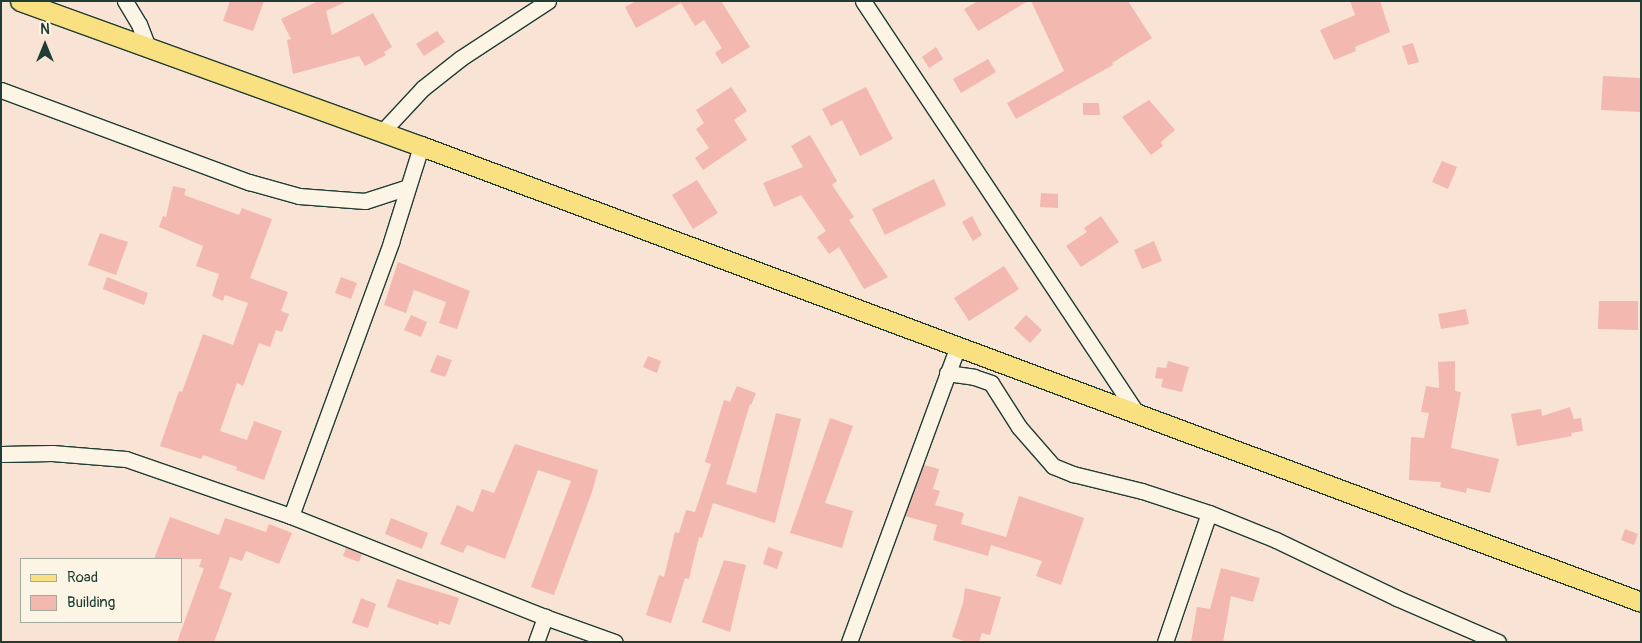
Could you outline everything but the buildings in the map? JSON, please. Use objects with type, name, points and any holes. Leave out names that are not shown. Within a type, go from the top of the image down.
[{"type":"main road","points":[[20,1],[421,146],[957,348],[1137,413],[1641,602]]},
{"type":"street","points":[[125,1],[139,24],[148,48]]},
{"type":"street","points":[[381,133],[423,88],[461,58],[548,1]]},
{"type":"street","points":[[863,1],[1137,413]]},
{"type":"street","points":[[1,90],[249,182],[299,196],[364,201],[408,187]]},
{"type":"street","points":[[291,516],[392,242],[421,146]]},
{"type":"street","points":[[849,642],[957,348]]},
{"type":"street","points":[[948,373],[974,377],[991,383],[1020,427],[1053,466],[1073,474],[1142,491],[1209,513],[1276,540],[1494,641]]},
{"type":"street","points":[[1,454],[52,453],[126,459],[291,516],[545,617],[615,642]]},
{"type":"street","points":[[1165,642],[1209,513]]},
{"type":"street","points":[[536,642],[545,617]]}]
